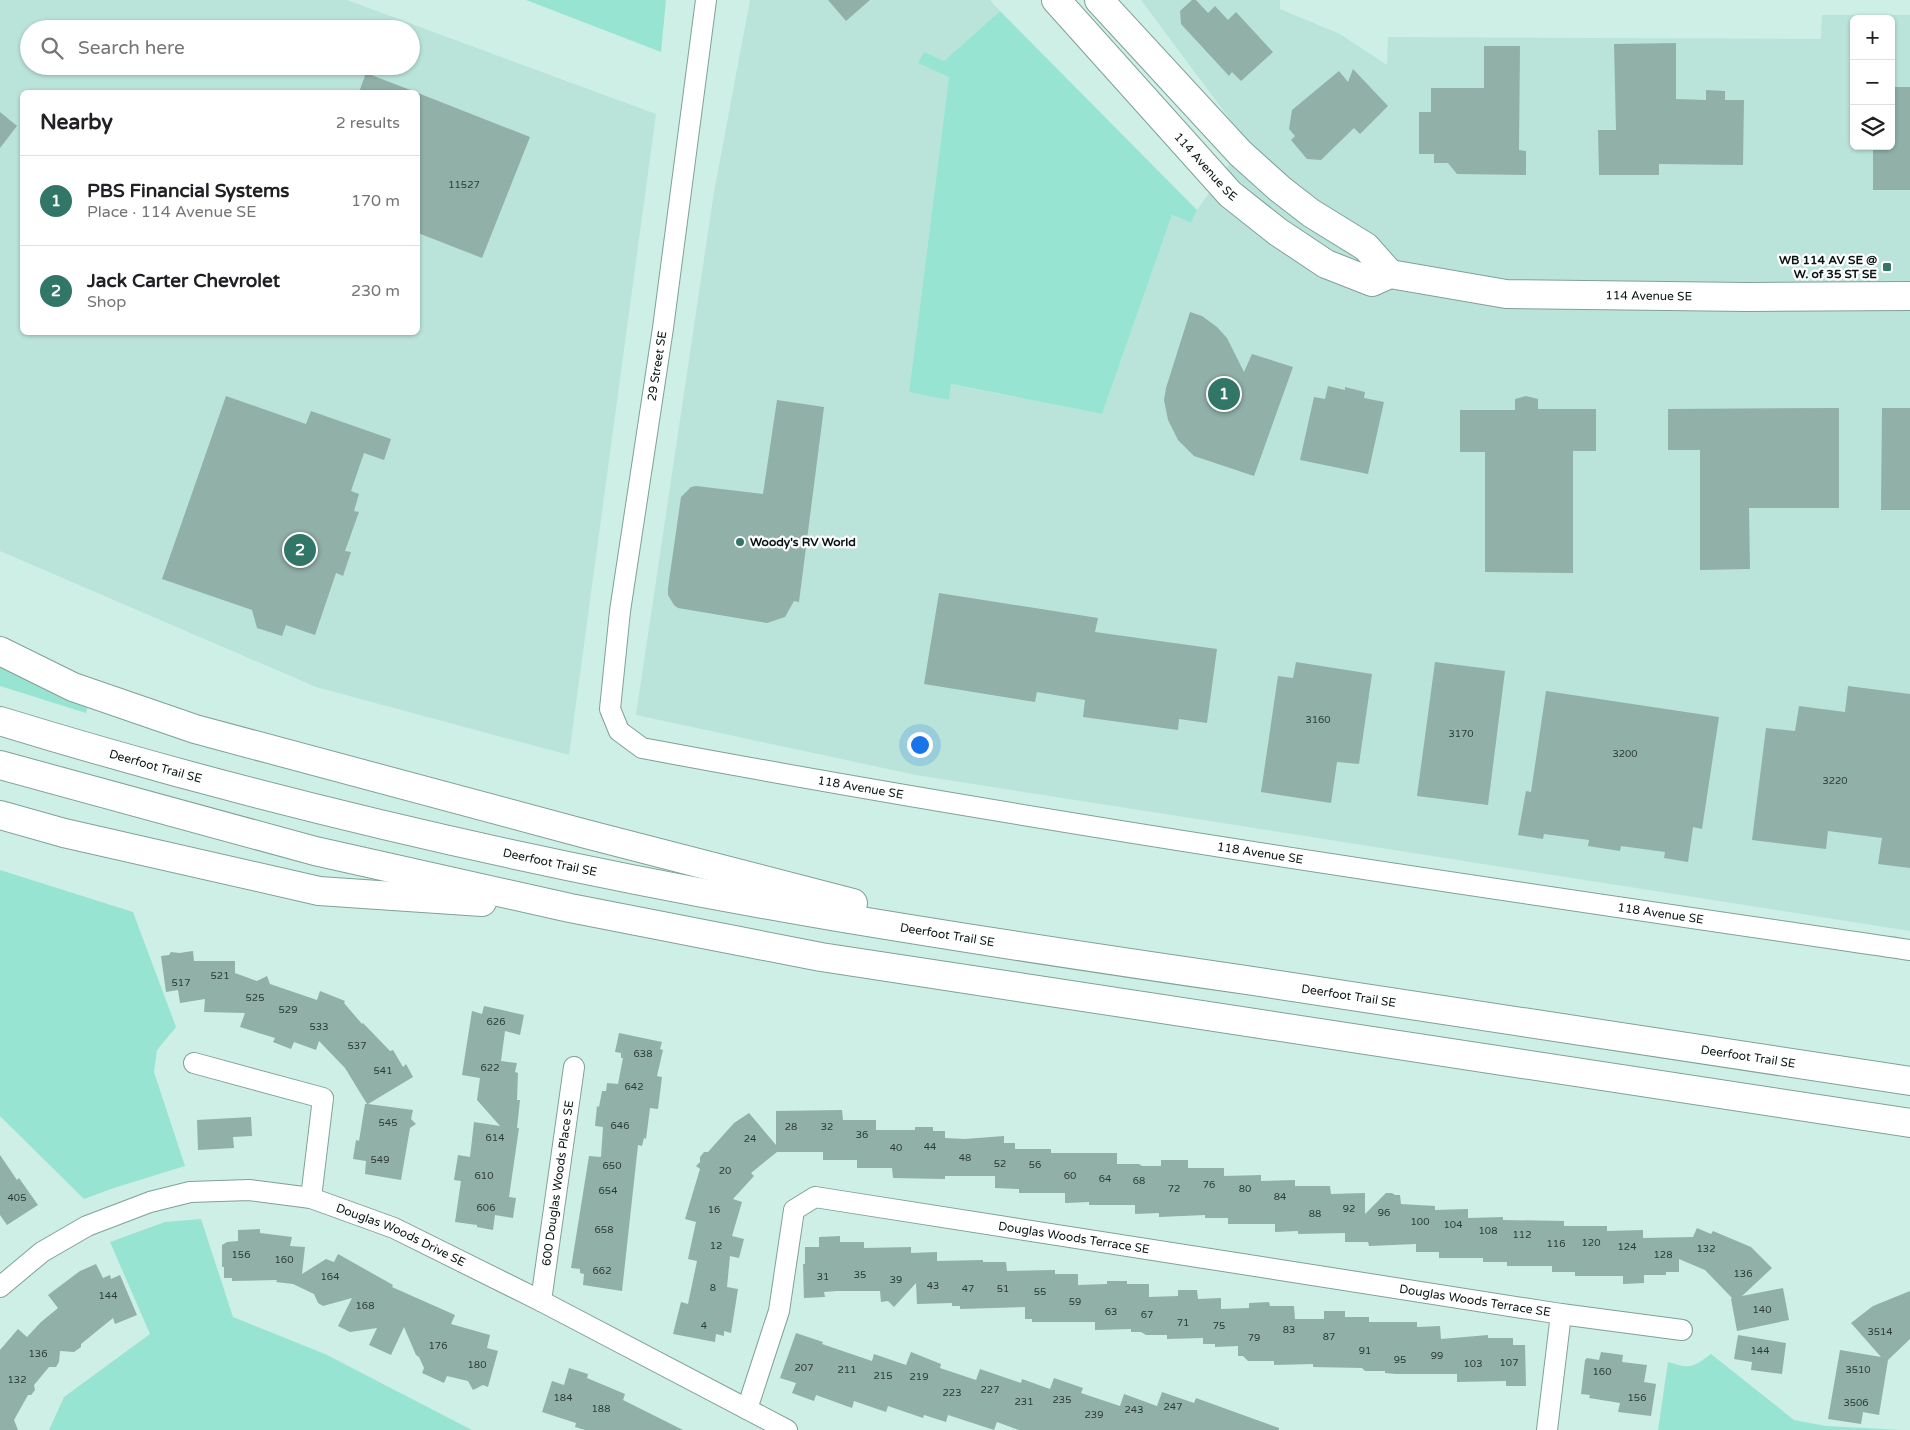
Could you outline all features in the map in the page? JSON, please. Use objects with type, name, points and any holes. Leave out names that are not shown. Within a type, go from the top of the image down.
[{"type":"main road","name":"114 Avenue SE","points":[[1056,0],[1230,194],[1278,232],[1326,264],[1372,282],[1390,274],[1506,294],[1748,297],[1910,296]]},
{"type":"main road","points":[[1099,0],[1240,153],[1280,189],[1311,213],[1366,247],[1390,274]]},
{"type":"main road","points":[[0,651],[73,687],[195,729],[586,834],[1027,947]]},
{"type":"main road","name":"Deerfoot Trail SE","points":[[0,721],[83,746],[330,812],[582,869],[833,916],[1027,947],[1910,1081]]},
{"type":"main road","points":[[0,765],[315,851],[570,908],[821,957],[1910,1123]]},
{"type":"main road","points":[[0,815],[74,835],[319,891],[570,908]]},
{"type":"street","name":"29 Street SE","points":[[619,731],[610,709],[620,611],[663,328],[706,0]]},
{"type":"street","name":"118 Avenue SE","points":[[619,731],[642,748],[844,786],[1044,820],[1910,950]]},
{"type":"street","points":[[194,1063],[323,1098],[311,1198]]},
{"type":"street","name":"600 Douglas Woods Place SE","points":[[541,1301],[574,1067]]},
{"type":"street","name":"Douglas Woods Drive SE","points":[[0,1287],[42,1252],[87,1226],[150,1202],[190,1192],[249,1190],[311,1198],[394,1228],[541,1301],[788,1430]]},
{"type":"street","name":"Douglas Woods Terrace SE","points":[[747,1409],[779,1311],[794,1210],[815,1197],[1561,1314],[1682,1330]]},
{"type":"street","name":"Douglas Woods Terrace SE","points":[[1547,1430],[1561,1314]]},
{"type":"shaded area","points":[[0,0],[347,0],[401,20],[20,20],[20,75],[420,75],[420,27],[656,114],[569,755],[316,687],[0,551]]},
{"type":"shaded area","points":[[750,0],[990,0],[1000,11],[944,61],[918,62],[949,77],[909,392],[949,399],[950,384],[1102,414],[1172,215],[1191,223],[1197,210],[1246,141],[1141,0],[1280,0],[1280,9],[1340,34],[1387,65],[1388,37],[1821,39],[1822,15],[1850,15],[1850,150],[1895,150],[1895,15],[1910,15],[1910,931],[916,775],[636,715],[714,192]]},
{"type":"green space","points":[[526,0],[666,0],[661,52]]},
{"type":"green space","points":[[1000,11],[1197,210],[1191,223],[1172,215],[1102,414],[951,384],[949,400],[909,392],[949,77],[918,63],[924,52],[944,61]]},
{"type":"green space","points":[[0,665],[88,706],[86,713],[0,686]]},
{"type":"green space","points":[[0,870],[133,912],[176,1027],[157,1050],[154,1072],[185,1166],[84,1199],[0,1116]]},
{"type":"green space","points":[[201,1219],[233,1317],[325,1354],[472,1430],[49,1430],[64,1397],[150,1334],[110,1242],[165,1222]]},
{"type":"green space","points":[[1711,1354],[1794,1420],[1826,1426],[1902,1430],[1658,1430],[1668,1362],[1682,1366],[1691,1366]]},
{"type":"building","points":[[828,0],[870,0],[846,21]]},
{"type":"building","points":[[1192,0],[1196,0],[1208,13],[1215,6],[1228,20],[1236,12],[1273,52],[1241,81],[1232,72],[1229,76],[1181,24],[1180,11]]},
{"type":"building","points":[[1676,43],[1676,99],[1706,100],[1706,90],[1725,91],[1725,100],[1744,100],[1743,165],[1659,164],[1659,175],[1599,175],[1598,130],[1616,130],[1614,44]]},
{"type":"building","points":[[1484,46],[1520,46],[1519,150],[1526,151],[1526,175],[1457,174],[1448,163],[1434,163],[1434,154],[1419,154],[1419,112],[1431,112],[1431,88],[1484,88]]},
{"type":"building","points":[[1353,69],[1388,106],[1360,134],[1354,128],[1321,160],[1307,159],[1291,140],[1295,136],[1289,129],[1292,110],[1339,71],[1348,82]]},
{"type":"building","points":[[365,75],[371,75],[410,90],[360,90]]},
{"type":"building","points":[[1895,87],[1910,87],[1910,190],[1873,190],[1873,150],[1895,150]]},
{"type":"building","points":[[420,94],[530,137],[482,258],[420,234]]},
{"type":"building","points":[[0,112],[17,126],[0,148]]},
{"type":"building","points":[[1190,312],[1202,316],[1217,327],[1227,338],[1244,372],[1252,354],[1293,367],[1254,476],[1194,456],[1178,440],[1168,420],[1164,400],[1166,388]]},
{"type":"building","points":[[1328,386],[1345,390],[1345,387],[1365,392],[1364,398],[1384,402],[1368,474],[1300,460],[1314,397],[1325,399]]},
{"type":"building","points":[[226,396],[306,424],[311,411],[391,439],[384,460],[364,453],[351,491],[359,494],[354,511],[359,512],[345,551],[351,552],[343,576],[336,573],[315,635],[286,625],[282,636],[257,628],[252,610],[162,579]]},
{"type":"building","points":[[1526,396],[1538,399],[1538,409],[1596,409],[1596,451],[1573,451],[1573,573],[1485,572],[1485,452],[1460,452],[1460,410],[1515,410],[1515,399]]},
{"type":"building","name":"Woody's RV World","points":[[777,400],[824,407],[799,602],[794,601],[785,617],[767,623],[678,608],[668,595],[668,588],[681,497],[691,487],[696,486],[763,494]]},
{"type":"building","points":[[1839,408],[1839,508],[1749,508],[1750,569],[1700,570],[1700,450],[1668,450],[1668,409]]},
{"type":"building","points":[[1882,408],[1910,408],[1910,510],[1881,510]]},
{"type":"building","points":[[939,593],[1098,618],[1095,632],[1217,649],[1207,723],[1179,719],[1178,730],[1083,717],[1085,700],[1037,692],[1035,702],[924,684]]},
{"type":"building","points":[[1296,662],[1372,674],[1359,764],[1337,762],[1331,803],[1261,792],[1278,676],[1293,678]]},
{"type":"building","points":[[1435,662],[1505,671],[1488,805],[1417,796]]},
{"type":"building","points":[[1848,686],[1910,694],[1910,868],[1878,864],[1882,838],[1828,831],[1826,849],[1752,840],[1766,728],[1795,731],[1799,706],[1845,712]]},
{"type":"building","points":[[1546,691],[1719,717],[1702,829],[1693,827],[1688,862],[1664,858],[1665,852],[1621,846],[1620,851],[1588,846],[1589,840],[1544,834],[1543,839],[1518,835],[1526,791],[1531,792]]},
{"type":"building","points":[[193,951],[194,961],[235,961],[235,973],[257,981],[267,976],[270,984],[317,1000],[320,991],[345,1001],[344,1003],[362,1024],[390,1051],[393,1050],[403,1067],[406,1064],[413,1077],[368,1104],[413,1110],[411,1119],[416,1124],[410,1128],[401,1180],[365,1174],[366,1161],[353,1159],[356,1140],[359,1141],[365,1104],[367,1104],[345,1068],[319,1041],[316,1050],[294,1042],[291,1049],[273,1042],[275,1038],[240,1027],[245,1013],[204,1012],[205,999],[180,1003],[178,990],[166,992],[161,956],[169,955],[171,952]]},
{"type":"building","points":[[484,1006],[524,1015],[520,1035],[505,1031],[501,1061],[517,1063],[515,1072],[518,1073],[517,1100],[520,1100],[517,1128],[519,1128],[509,1197],[516,1198],[513,1218],[495,1215],[493,1230],[477,1227],[477,1225],[455,1222],[461,1181],[454,1180],[458,1155],[470,1157],[474,1122],[500,1126],[477,1100],[480,1078],[462,1075],[472,1011],[482,1014]]},
{"type":"building","points":[[619,1033],[662,1042],[660,1049],[663,1050],[657,1076],[662,1077],[658,1109],[650,1108],[646,1139],[644,1138],[642,1146],[638,1145],[622,1291],[583,1285],[584,1274],[580,1273],[580,1269],[571,1268],[589,1156],[601,1157],[603,1127],[595,1126],[597,1106],[599,1107],[602,1091],[606,1091],[607,1083],[618,1084],[623,1058],[621,1058],[621,1053],[615,1052]]},
{"type":"building","points":[[842,1110],[843,1120],[876,1120],[876,1130],[915,1130],[915,1127],[933,1127],[933,1131],[945,1131],[945,1138],[965,1139],[1004,1136],[1004,1143],[1015,1143],[1015,1149],[1051,1149],[1051,1153],[1117,1153],[1117,1164],[1139,1164],[1142,1166],[1161,1166],[1161,1160],[1188,1160],[1188,1168],[1224,1168],[1224,1176],[1261,1175],[1261,1181],[1295,1180],[1295,1186],[1330,1186],[1331,1194],[1365,1193],[1365,1214],[1386,1193],[1392,1193],[1400,1195],[1401,1204],[1435,1206],[1435,1210],[1468,1209],[1468,1218],[1503,1217],[1503,1220],[1564,1221],[1564,1226],[1607,1226],[1607,1231],[1643,1230],[1643,1238],[1693,1237],[1697,1228],[1711,1234],[1713,1231],[1751,1247],[1772,1268],[1742,1296],[1783,1288],[1789,1320],[1737,1331],[1732,1298],[1705,1270],[1679,1259],[1679,1272],[1666,1272],[1666,1275],[1644,1275],[1644,1283],[1623,1284],[1623,1276],[1575,1276],[1575,1272],[1552,1272],[1552,1266],[1507,1266],[1507,1262],[1483,1262],[1483,1258],[1439,1258],[1439,1252],[1416,1252],[1416,1244],[1369,1246],[1368,1242],[1345,1242],[1345,1233],[1298,1234],[1298,1231],[1275,1232],[1275,1224],[1228,1224],[1228,1218],[1205,1218],[1205,1215],[1159,1217],[1159,1213],[1135,1214],[1135,1205],[1089,1205],[1089,1202],[1065,1203],[1065,1193],[1019,1193],[1019,1189],[995,1188],[995,1176],[945,1176],[945,1179],[893,1178],[892,1168],[857,1168],[857,1160],[823,1160],[823,1152],[777,1152],[751,1173],[754,1176],[733,1199],[742,1202],[732,1236],[744,1239],[739,1258],[730,1256],[727,1287],[738,1289],[731,1333],[724,1331],[724,1336],[716,1334],[715,1342],[673,1334],[681,1302],[688,1304],[697,1261],[688,1259],[696,1222],[685,1219],[700,1169],[696,1166],[700,1162],[700,1157],[704,1152],[708,1152],[734,1123],[749,1113],[776,1145],[776,1111]]},
{"type":"building","points":[[251,1117],[252,1136],[233,1137],[234,1148],[198,1150],[197,1120]]},
{"type":"building","points":[[0,1155],[17,1180],[19,1178],[38,1205],[7,1225],[0,1215]]},
{"type":"building","points":[[260,1229],[260,1233],[292,1237],[290,1246],[305,1247],[302,1274],[326,1259],[334,1262],[338,1254],[393,1285],[392,1287],[455,1315],[451,1324],[490,1335],[487,1348],[498,1351],[488,1387],[483,1385],[473,1390],[468,1381],[447,1376],[444,1383],[422,1373],[424,1368],[404,1327],[391,1355],[369,1345],[377,1328],[350,1332],[338,1326],[352,1298],[323,1306],[318,1303],[314,1294],[293,1284],[276,1282],[277,1280],[232,1281],[232,1278],[224,1278],[222,1245],[227,1242],[238,1241],[238,1230]]},
{"type":"building","points":[[840,1236],[840,1242],[864,1242],[864,1248],[911,1247],[911,1253],[937,1252],[937,1261],[983,1260],[983,1262],[1006,1262],[1007,1271],[1055,1270],[1055,1274],[1078,1274],[1078,1285],[1107,1284],[1107,1281],[1127,1281],[1127,1284],[1149,1284],[1149,1297],[1178,1296],[1178,1290],[1197,1290],[1198,1299],[1221,1298],[1221,1309],[1249,1308],[1249,1303],[1269,1302],[1270,1306],[1294,1306],[1295,1319],[1324,1319],[1324,1311],[1345,1311],[1345,1317],[1369,1317],[1369,1322],[1417,1322],[1417,1327],[1440,1326],[1441,1339],[1488,1335],[1488,1338],[1513,1338],[1513,1345],[1525,1345],[1526,1386],[1506,1386],[1506,1381],[1457,1382],[1457,1374],[1396,1374],[1385,1373],[1385,1371],[1365,1371],[1362,1368],[1313,1367],[1313,1364],[1274,1365],[1274,1361],[1248,1361],[1243,1356],[1238,1356],[1238,1346],[1215,1347],[1215,1344],[1203,1344],[1203,1338],[1167,1339],[1167,1335],[1146,1335],[1141,1332],[1131,1332],[1131,1329],[1095,1330],[1095,1322],[1032,1322],[1032,1319],[1025,1319],[1025,1307],[960,1309],[960,1306],[952,1306],[952,1303],[917,1304],[916,1283],[894,1307],[888,1301],[881,1302],[880,1291],[824,1292],[825,1297],[804,1298],[803,1264],[805,1264],[805,1247],[819,1247],[819,1237]]},
{"type":"building","points":[[96,1264],[103,1278],[110,1275],[111,1279],[120,1275],[137,1315],[115,1324],[113,1318],[74,1352],[60,1351],[59,1362],[56,1367],[49,1367],[34,1385],[35,1390],[31,1395],[28,1395],[14,1420],[18,1430],[0,1430],[0,1350],[18,1329],[27,1337],[58,1308],[48,1295],[80,1271]]},
{"type":"building","points":[[1910,1291],[1910,1339],[1888,1360],[1879,1415],[1863,1412],[1861,1424],[1828,1419],[1840,1350],[1881,1357],[1851,1323],[1873,1306]]},
{"type":"building","points":[[796,1333],[872,1361],[874,1354],[906,1365],[911,1352],[941,1364],[940,1368],[976,1380],[980,1369],[1021,1383],[1022,1379],[1050,1389],[1054,1378],[1083,1388],[1081,1393],[1120,1406],[1124,1394],[1157,1406],[1162,1392],[1194,1403],[1196,1398],[1279,1428],[1279,1430],[1019,1430],[997,1422],[994,1430],[948,1415],[946,1422],[924,1415],[923,1418],[888,1406],[886,1412],[854,1401],[852,1408],[816,1395],[814,1401],[792,1393],[796,1383],[780,1378]]},
{"type":"building","points":[[1738,1335],[1786,1343],[1782,1374],[1751,1370],[1752,1362],[1734,1359]]},
{"type":"building","points":[[1601,1352],[1623,1355],[1622,1362],[1647,1365],[1644,1382],[1656,1384],[1651,1416],[1618,1412],[1620,1403],[1589,1398],[1590,1395],[1581,1394],[1585,1360],[1587,1358],[1599,1360]]},
{"type":"building","points":[[569,1368],[588,1374],[587,1378],[625,1394],[623,1400],[683,1430],[585,1430],[575,1427],[576,1423],[542,1412],[552,1381],[564,1385]]},
{"type":"place","name":"WB 114 AV SE @ W. of 35 ST SE","points":[[1887,267]]},
{"type":"place","name":"PBS Financial Systems","points":[[1224,394]]},
{"type":"place","name":"Woody's RV World","points":[[740,542]]},
{"type":"place","name":"Jack Carter Chevrolet","points":[[300,550]]}]
